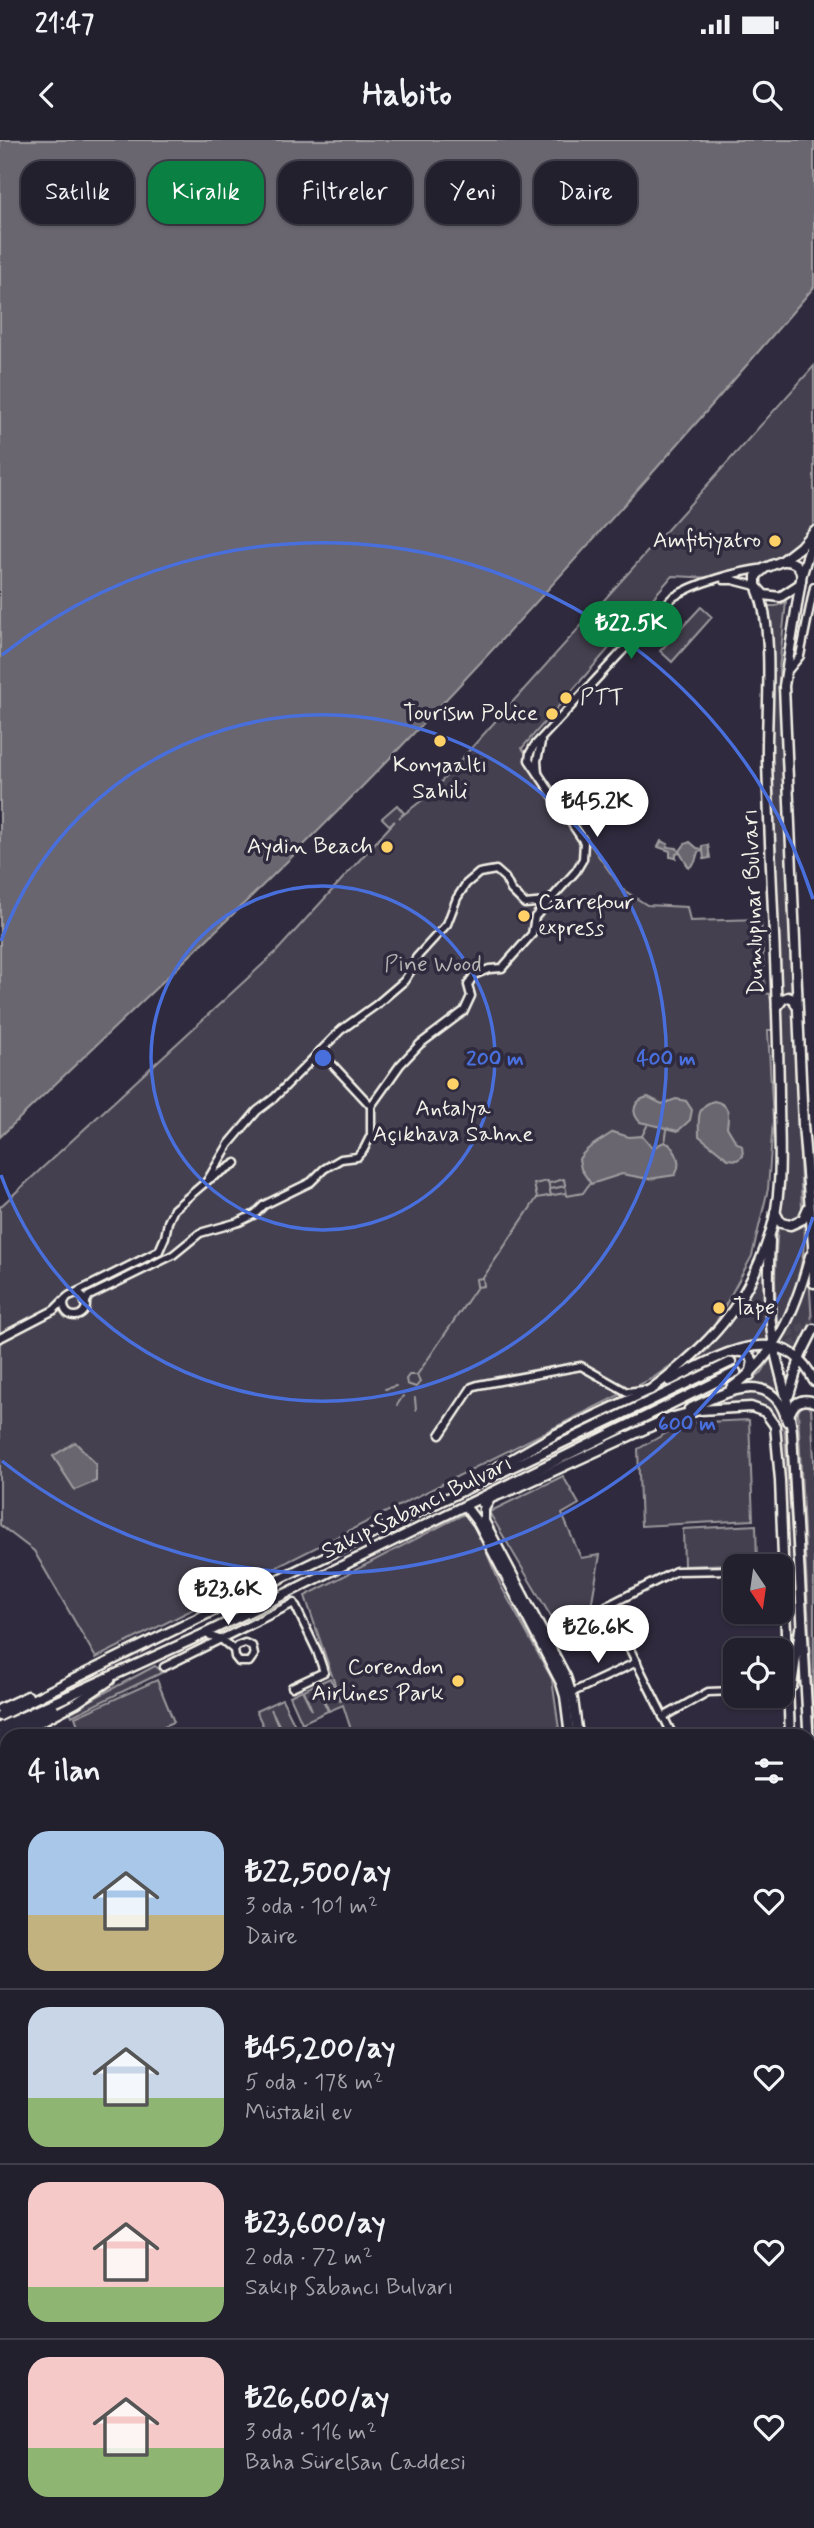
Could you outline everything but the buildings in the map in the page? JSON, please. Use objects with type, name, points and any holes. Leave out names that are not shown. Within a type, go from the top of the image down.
[{"type":"main road","points":[[782,561],[794,563],[802,577],[792,591],[780,597],[768,597],[757,589],[756,576],[765,568],[782,561],[814,532]]},
{"type":"main road","name":"Dumlupınar Bulvarı","points":[[809,1207],[785,674],[802,577],[814,532]]},
{"type":"main road","name":"Dumlupınar Bulvarı","points":[[757,589],[763,604],[767,650],[767,757],[777,1007],[780,1150],[771,1231]]},
{"type":"main road","points":[[777,1007],[788,997],[794,999],[798,1009]]},
{"type":"main road","points":[[775,1212],[781,1223],[790,1225],[803,1219],[809,1207]]},
{"type":"main road","points":[[809,1207],[814,1228]]},
{"type":"main road","points":[[809,1207],[814,1283]]},
{"type":"main road","points":[[771,1231],[768,1277],[774,1346],[791,1418]]},
{"type":"main road","points":[[650,1390],[703,1347],[729,1317],[749,1283],[771,1231]]},
{"type":"main road","points":[[577,1729],[571,1693],[478,1523],[465,1506],[490,1499],[722,1394],[750,1375],[774,1346],[802,1287],[813,1245]]},
{"type":"main road","points":[[788,1398],[799,1360],[814,1329]]},
{"type":"main road","points":[[462,1489],[556,1434],[732,1352],[759,1344],[774,1346],[799,1360],[814,1381]]},
{"type":"main road","points":[[732,1352],[746,1353],[750,1357],[753,1361],[750,1375]]},
{"type":"main road","points":[[462,1489],[562,1445],[731,1362]]},
{"type":"main road","name":"Sakıp Sabancı Bulvarı","points":[[0,1727],[205,1634],[736,1372]]},
{"type":"main road","points":[[722,1394],[749,1388],[771,1394],[784,1410],[793,1452]]},
{"type":"main road","points":[[809,1729],[791,1409],[794,1404],[802,1401],[814,1402]]},
{"type":"main road","points":[[666,1419],[699,1410],[751,1407],[765,1412],[771,1418],[778,1443],[782,1554]]},
{"type":"main road","name":"Sakıp Sabancı Bulvarı","points":[[0,1716],[117,1656],[462,1489]]},
{"type":"main road","points":[[490,1499],[484,1509],[484,1521],[542,1638],[565,1696],[569,1729]]},
{"type":"main road","points":[[790,1729],[789,1709],[803,1609]]},
{"type":"main road","points":[[0,1709],[117,1656]]},
{"type":"main road","points":[[26,1729],[76,1703],[140,1662]]},
{"type":"main road","points":[[12,1729],[117,1676]]},
{"type":"street","points":[[54,1310],[73,1316],[80,1314],[89,1296],[173,1255],[200,1233],[239,1222],[255,1214],[264,1205],[311,1182],[324,1169],[341,1159],[357,1157],[371,1135],[371,1106],[400,1065],[420,1044],[464,1011],[471,996],[468,985],[474,975],[489,969],[502,968],[532,934],[535,917],[576,871],[583,859],[584,842],[539,775],[537,753],[543,738],[672,598],[681,592],[765,568]]},
{"type":"street","points":[[719,580],[733,580],[757,589]]},
{"type":"street","points":[[785,674],[800,656],[814,587]]},
{"type":"street","points":[[206,1181],[229,1144],[257,1111],[274,1098],[341,1030],[404,981],[416,958],[447,924],[457,898],[466,884],[480,873],[495,870],[505,878],[511,890],[535,917]]},
{"type":"street","points":[[525,904],[547,902]]},
{"type":"street","points":[[320,1051],[371,1106]]},
{"type":"street","points":[[0,1338],[54,1310],[68,1297],[159,1251],[174,1209],[206,1181],[236,1163]]},
{"type":"street","points":[[68,1297],[79,1295],[85,1303]]},
{"type":"street","points":[[67,1313],[64,1307],[68,1297]]},
{"type":"street","points":[[440,1435],[472,1387],[478,1385],[581,1366],[627,1392],[650,1390]]},
{"type":"street","points":[[542,1638],[676,1571],[723,1570]]},
{"type":"street","points":[[164,1667],[294,1603],[324,1672],[292,1687]]},
{"type":"street","points":[[608,1605],[669,1729]]},
{"type":"street","points":[[222,1640],[227,1623]]},
{"type":"street","points":[[205,1634],[222,1640],[234,1650]]},
{"type":"street","points":[[571,1693],[637,1662]]},
{"type":"street","points":[[663,1717],[708,1692],[723,1691]]},
{"type":"green space","name":"Pine Wood","points":[[814,366],[814,523],[806,535],[797,546],[785,554],[758,567],[711,578],[672,576],[522,748],[622,889],[647,905],[687,907],[690,921],[761,919],[765,993],[770,994],[774,1030],[768,1030],[773,1121],[768,1189],[752,1256],[713,1328],[681,1358],[653,1378],[96,1658],[34,1551],[0,1525],[0,1207],[276,952],[395,821],[389,825],[382,818],[397,805],[404,813],[399,818],[430,794]]},
{"type":"green space","points":[[786,602],[779,670],[794,994],[779,995],[770,654],[766,606]]},
{"type":"green space","points":[[701,607],[712,617],[672,662],[660,651]]},
{"type":"green space","points":[[789,1002],[794,1008],[802,1209],[798,1219],[792,1222],[782,1217],[780,1210],[785,1173],[781,1006]]},
{"type":"green space","points":[[805,1223],[798,1279],[779,1332],[775,1279],[778,1225],[792,1230]]},
{"type":"green space","points":[[766,1254],[765,1288],[771,1341],[735,1347],[682,1371],[708,1349],[733,1317]]},
{"type":"green space","points":[[809,1273],[812,1325],[795,1354],[779,1346],[803,1294]]},
{"type":"green space","points":[[775,1351],[785,1406],[768,1390],[744,1385],[762,1372]]},
{"type":"green space","points":[[747,1391],[761,1395],[775,1405],[784,1423],[798,1620],[793,1660],[791,1624],[793,1624],[793,1554],[787,1554],[779,1423],[764,1408],[755,1405],[702,1407],[733,1393]]},
{"type":"green space","points":[[803,1405],[811,1407],[814,1459],[814,1728],[798,1411]]},
{"type":"green space","points":[[749,1420],[753,1520],[641,1526],[638,1449],[684,1423]]},
{"type":"green space","points":[[563,1476],[579,1504],[562,1514],[581,1558],[600,1555],[591,1607],[557,1627],[489,1512]]},
{"type":"green space","points":[[470,1514],[501,1586],[552,1679],[559,1729],[351,1729],[343,1705],[329,1711],[317,1684],[330,1678],[341,1702],[305,1596],[462,1515]]},
{"type":"green space","points":[[756,1525],[757,1554],[723,1554],[723,1564],[684,1566],[683,1529]]},
{"type":"green space","points":[[155,1666],[163,1672],[72,1716],[70,1711]]},
{"type":"green space","points":[[157,1680],[174,1722],[158,1729],[79,1729],[75,1717]]},
{"type":"green space","points":[[316,1684],[328,1711],[302,1723],[290,1696],[302,1690],[312,1710],[304,1690]]},
{"type":"green space","points":[[282,1699],[296,1727],[281,1729],[271,1709],[280,1729],[265,1729],[256,1711]]},
{"type":"shaded area","points":[[0,140],[814,140],[814,287],[606,525],[391,757],[246,902],[0,1137]]},
{"type":"shaded area","points":[[639,787],[645,801],[638,816],[630,810],[613,807],[615,790],[630,792]]},
{"type":"shaded area","points":[[661,841],[668,844],[667,847],[677,848],[679,852],[690,842],[702,849],[702,846],[708,845],[710,858],[704,859],[703,851],[698,852],[695,862],[689,868],[680,853],[676,854],[676,858],[670,857],[670,851],[658,847]]},
{"type":"shaded area","points":[[648,1097],[662,1104],[676,1099],[686,1101],[692,1110],[690,1120],[678,1131],[640,1122],[634,1110],[639,1101]]},
{"type":"shaded area","points":[[714,1101],[726,1107],[727,1127],[736,1142],[742,1146],[743,1156],[737,1160],[728,1159],[699,1136],[701,1110]]},
{"type":"shaded area","points":[[613,1132],[629,1137],[642,1136],[652,1148],[664,1142],[669,1144],[678,1159],[675,1175],[649,1179],[622,1174],[591,1184],[581,1169],[579,1159],[590,1147]]},
{"type":"shaded area","points":[[75,1442],[96,1464],[96,1481],[75,1490],[53,1456]]},
{"type":"waterway","points":[[642,1136],[647,1126]]},
{"type":"waterway","points":[[665,1142],[667,1130]]},
{"type":"waterway","points":[[550,1183],[564,1179],[567,1196],[583,1193],[590,1183]]},
{"type":"waterway","points":[[477,1286],[476,1279],[483,1278],[537,1198],[534,1184],[548,1181],[551,1196]]},
{"type":"waterway","points":[[551,1189],[565,1186]]},
{"type":"waterway","points":[[537,1198],[565,1193]]},
{"type":"waterway","points":[[417,1375],[409,1375],[407,1384],[416,1387],[420,1382],[417,1375],[477,1287],[484,1286],[483,1278]]},
{"type":"waterway","points":[[385,1389],[396,1386]]},
{"type":"waterway","points":[[397,1405],[403,1396]]},
{"type":"waterway","points":[[415,1398],[416,1410]]},
{"type":"tunnel","points":[[776,1340],[814,1322]]},
{"type":"tunnel","points":[[779,1351],[814,1333]]},
{"type":"tunnel","points":[[731,1362],[752,1352]]},
{"type":"place","name":"Amfitiyatro","points":[[775,541]]},
{"type":"place","name":"PTT","points":[[566,698]]},
{"type":"place","name":"Tourism Police","points":[[552,714]]},
{"type":"place","name":"Konyaaltı Sahili","points":[[440,741]]},
{"type":"place","name":"Aydin Beach","points":[[387,847]]},
{"type":"place","name":"Carrefour express","points":[[524,916]]},
{"type":"place","name":"Antalya Açıkhava Sahne","points":[[453,1084]]},
{"type":"place","name":"Tape","points":[[719,1308]]},
{"type":"place","name":"Corendon Airlines Park","points":[[458,1681]]}]
